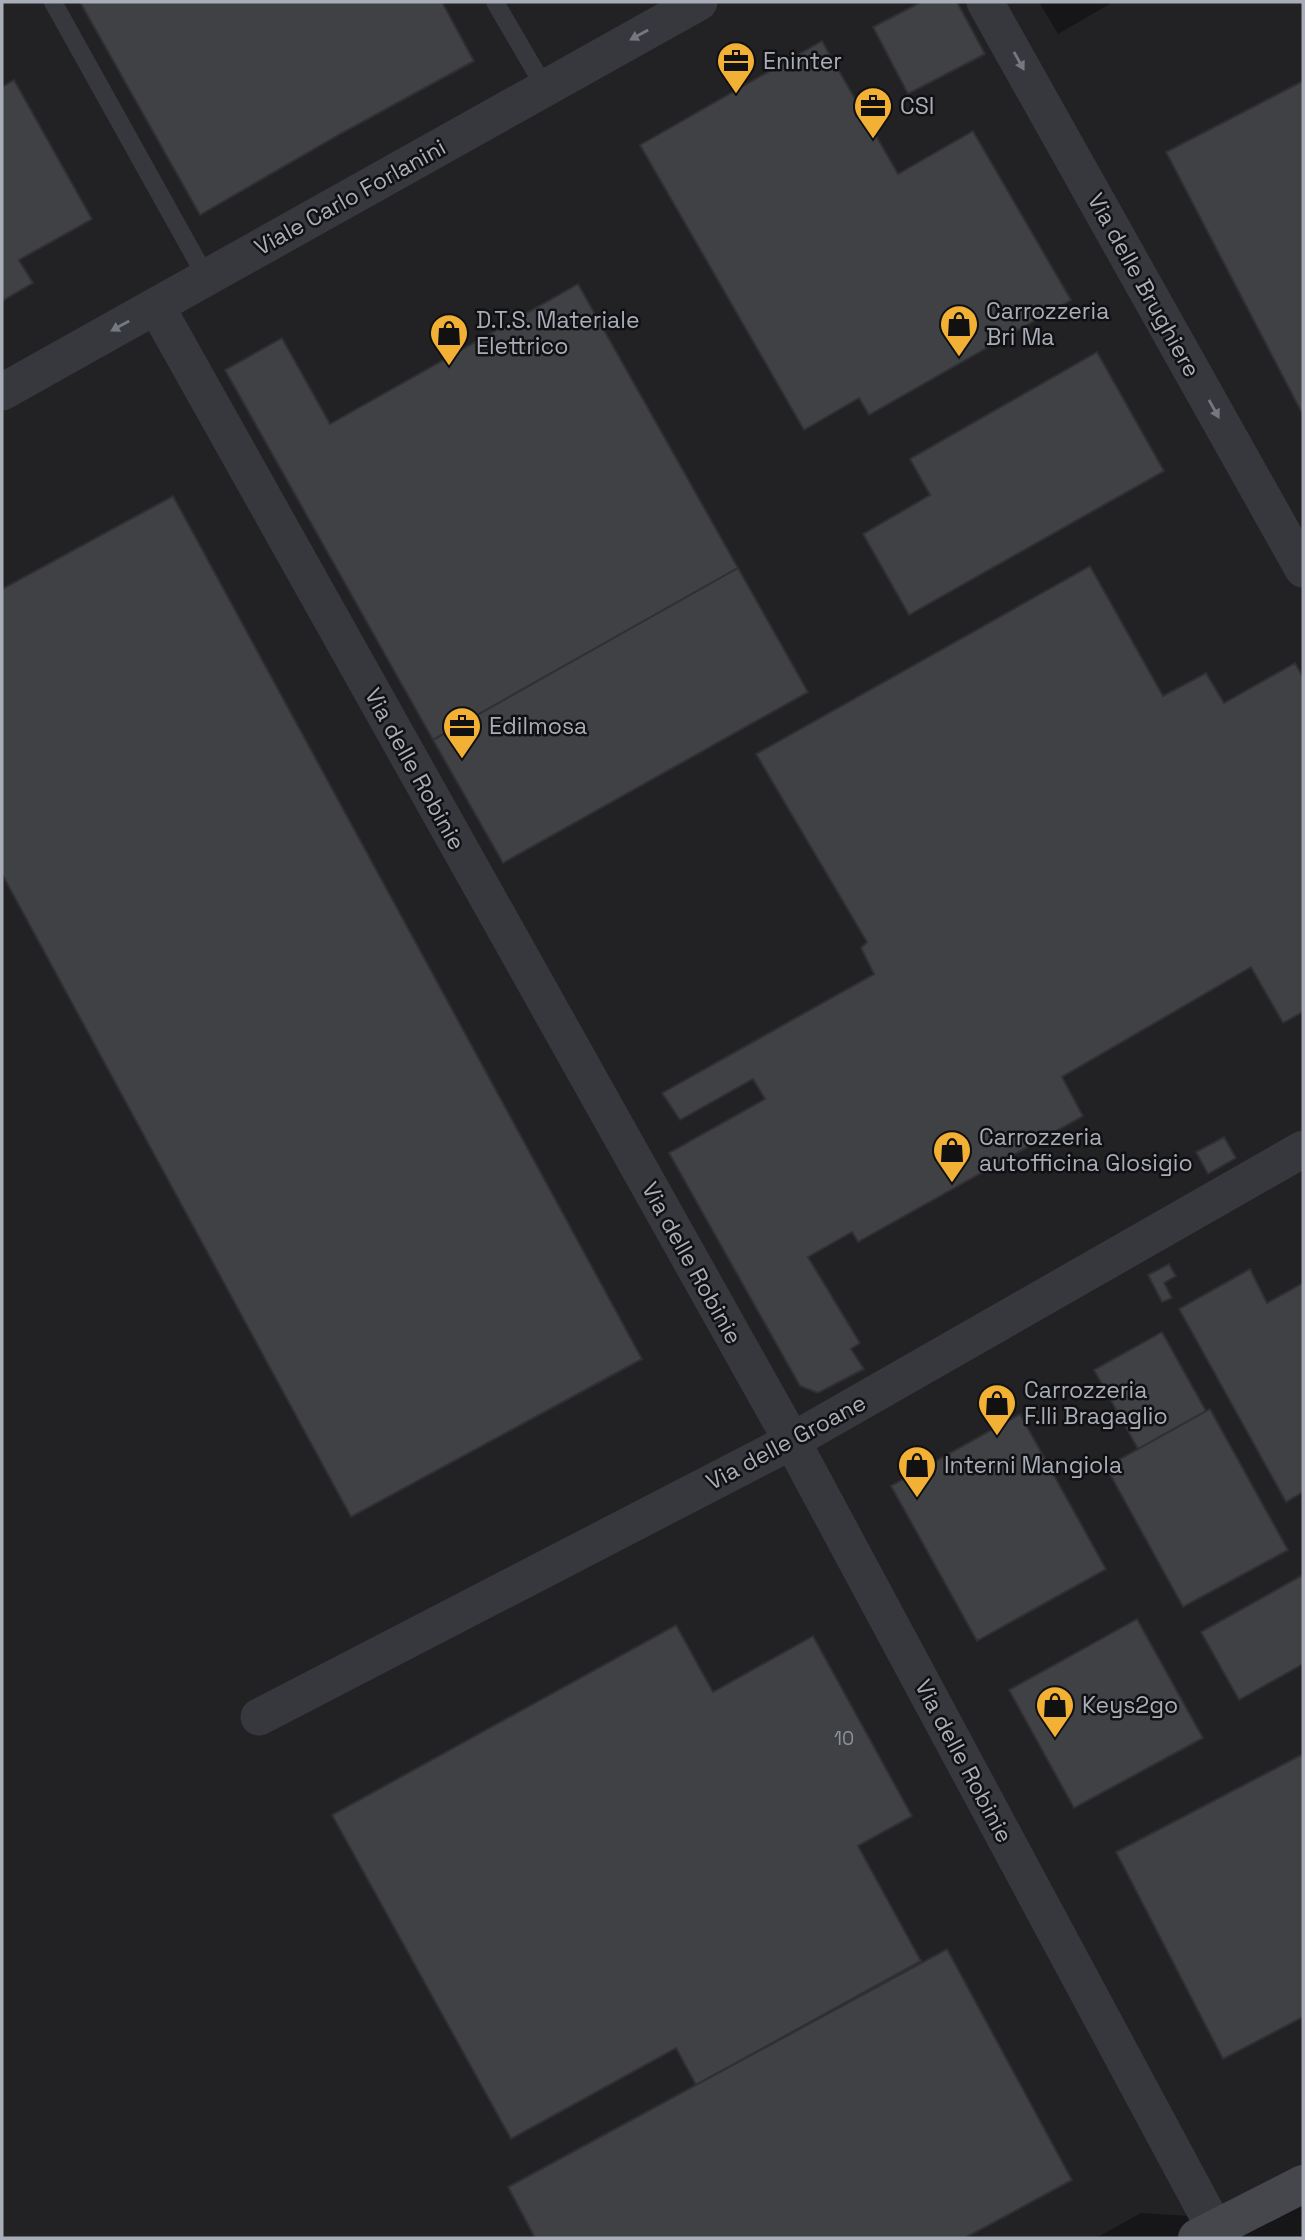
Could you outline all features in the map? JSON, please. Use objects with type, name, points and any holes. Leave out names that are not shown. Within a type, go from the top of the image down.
[{"type":"street","name":"Viale Carlo Forlanini","points":[[2,392],[699,2]]},
{"type":"street","name":"Via delle Brughiere","points":[[985,2],[1303,569]]},
{"type":"street","name":"Via delle Robinie","points":[[156,306],[792,1441],[1206,2233]]},
{"type":"street","name":"Via delle Groane","points":[[259,1717],[792,1441],[1303,1149]]},
{"type":"street","points":[[1206,2233],[1303,2184]]},
{"type":"lane","points":[[53,2],[206,277]]},
{"type":"lane","points":[[495,2],[545,89]]},
{"type":"shaded area","points":[[2,2],[1039,2],[1058,34],[1113,2],[1303,2],[1303,2166],[1203,2217],[1141,2213],[1096,2238],[2,2238]]},
{"type":"building","points":[[80,2],[442,2],[474,61],[200,215]]},
{"type":"building","points":[[921,2],[957,2],[985,54],[908,94],[873,27]]},
{"type":"building","points":[[822,41],[898,174],[973,131],[1071,300],[869,415],[859,398],[804,430],[640,145]]},
{"type":"building","points":[[14,80],[92,219],[19,260],[33,283],[2,301],[2,87]]},
{"type":"building","points":[[1303,81],[1303,415],[1166,152]]},
{"type":"building","points":[[578,284],[738,568],[433,740],[225,370],[282,338],[330,424]]},
{"type":"building","points":[[1097,352],[1164,471],[909,615],[863,534],[930,495],[910,459]]},
{"type":"building","points":[[173,496],[642,1359],[351,1517],[2,874],[2,589]]},
{"type":"building","points":[[1090,566],[1163,696],[1206,673],[1224,703],[1295,663],[1303,677],[1303,1012],[1283,1023],[1251,967],[1062,1077],[1083,1116],[858,1242],[852,1232],[808,1257],[860,1343],[851,1349],[864,1369],[818,1393],[800,1386],[669,1153],[765,1099],[753,1079],[680,1120],[662,1093],[874,974],[861,948],[867,942],[756,754]]},
{"type":"building","points":[[738,568],[808,692],[503,863],[433,740]]},
{"type":"building","points":[[1224,1137],[1236,1158],[1208,1174],[1196,1152]]},
{"type":"building","points":[[1169,1264],[1176,1276],[1164,1283],[1172,1298],[1162,1302],[1148,1275]]},
{"type":"building","points":[[1250,1269],[1267,1303],[1303,1283],[1303,1492],[1286,1502],[1179,1309]]},
{"type":"building","points":[[1162,1332],[1206,1411],[1138,1449],[1094,1370]]},
{"type":"building","points":[[1210,1409],[1288,1550],[1183,1607],[1106,1467]]},
{"type":"building","points":[[1020,1414],[1106,1569],[977,1641],[891,1486]]},
{"type":"building","points":[[1303,1575],[1303,1664],[1239,1700],[1201,1632]]},
{"type":"building","points":[[1137,1619],[1203,1738],[1074,1808],[1009,1690]]},
{"type":"building","points":[[676,1625],[713,1692],[813,1636],[912,1816],[858,1846],[921,1961],[696,2085],[676,2048],[511,2139],[332,1815]]},
{"type":"building","points":[[1303,1754],[1303,2017],[1223,2059],[1116,1852]]},
{"type":"building","points":[[947,1949],[1072,2180],[965,2238],[535,2238],[508,2187]]},
{"type":"place","name":"Eninter","points":[[736,95]]},
{"type":"place","name":"CSI","points":[[873,140]]},
{"type":"place","name":"Carrozzeria Bri Ma","points":[[959,358]]},
{"type":"place","name":"D.T.S. Materiale Elettrico","points":[[449,367]]},
{"type":"place","name":"Edilmosa","points":[[462,760]]},
{"type":"place","name":"Carrozzeria autofficina Glosigio","points":[[952,1184]]},
{"type":"place","name":"Carrozzeria F.lli Bragaglio","points":[[997,1437]]},
{"type":"place","name":"Interni Mangiola","points":[[917,1499]]},
{"type":"place","name":"Keys2go","points":[[1055,1739]]}]
